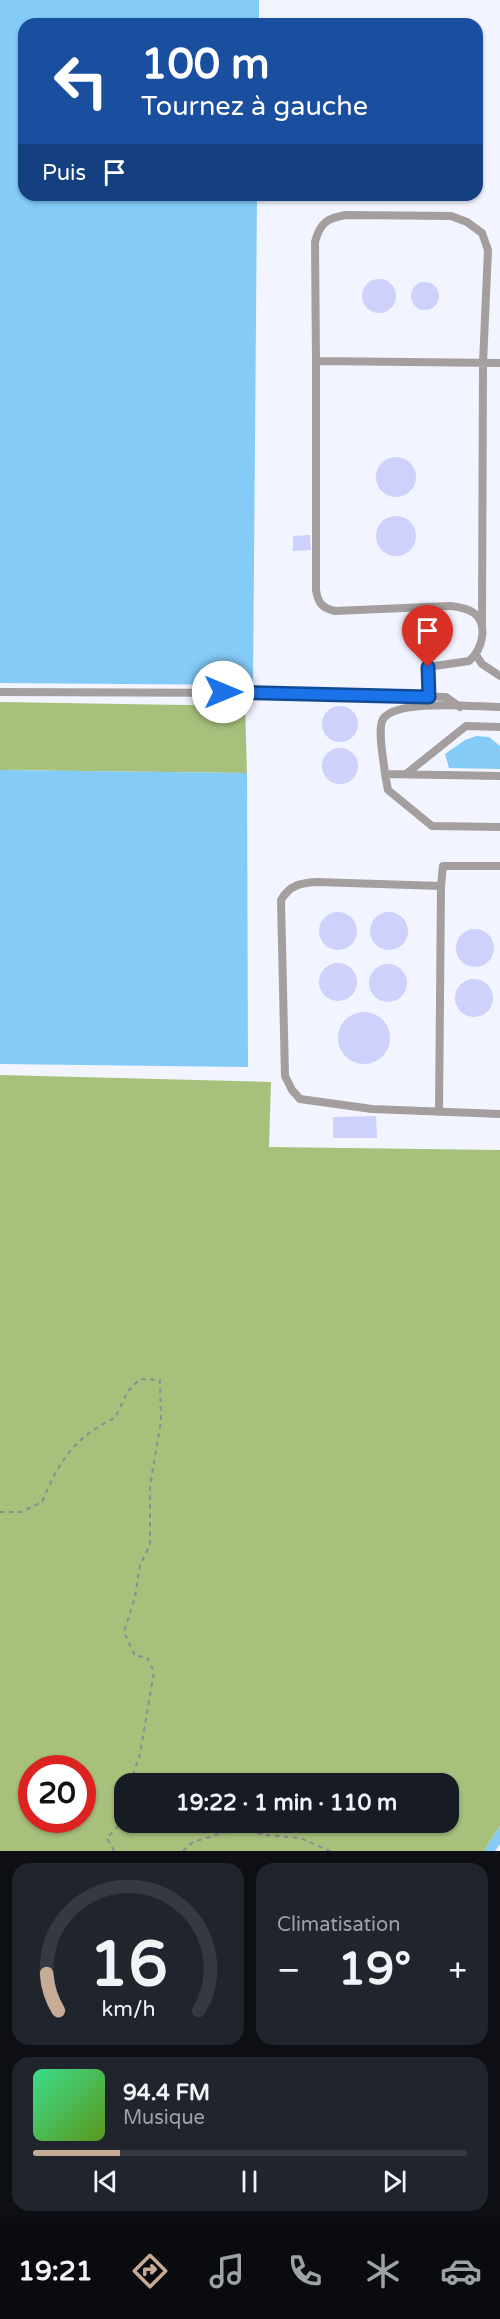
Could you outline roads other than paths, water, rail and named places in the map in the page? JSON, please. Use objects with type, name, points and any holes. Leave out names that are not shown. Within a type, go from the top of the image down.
[{"type":"lane","points":[[429,697],[428,667],[469,661],[480,648],[482,625],[483,363],[488,250],[482,233],[467,222],[451,216],[346,215],[332,218],[324,222],[318,230],[315,242],[315,590],[320,605],[335,611],[450,606],[463,608],[475,614],[482,625]]},
{"type":"lane","points":[[316,361],[500,363]]},
{"type":"lane","points":[[476,655],[482,664],[500,676]]},
{"type":"lane","points":[[0,692],[290,693],[446,697],[460,707]]},
{"type":"lane","points":[[500,708],[415,706],[399,709],[388,714],[382,721],[381,732],[388,790],[432,826],[500,827]]},
{"type":"lane","points":[[406,774],[466,726],[500,727]]},
{"type":"lane","points":[[385,774],[500,776]]},
{"type":"lane","points":[[440,1112],[443,866],[500,866]]},
{"type":"lane","points":[[441,886],[299,883],[286,891],[280,900],[285,1076],[300,1099],[372,1109],[500,1114]]},
{"type":"water","points":[[0,0],[259,0],[259,18],[18,18],[18,201],[257,201],[253,685],[0,683]]},
{"type":"water","points":[[476,736],[489,737],[500,746],[500,769],[449,768],[445,754],[465,740]]},
{"type":"water","points":[[0,770],[247,773],[248,1067],[0,1064]]},
{"type":"water","points":[[500,1826],[500,1844],[495,1851],[484,1851]]}]
